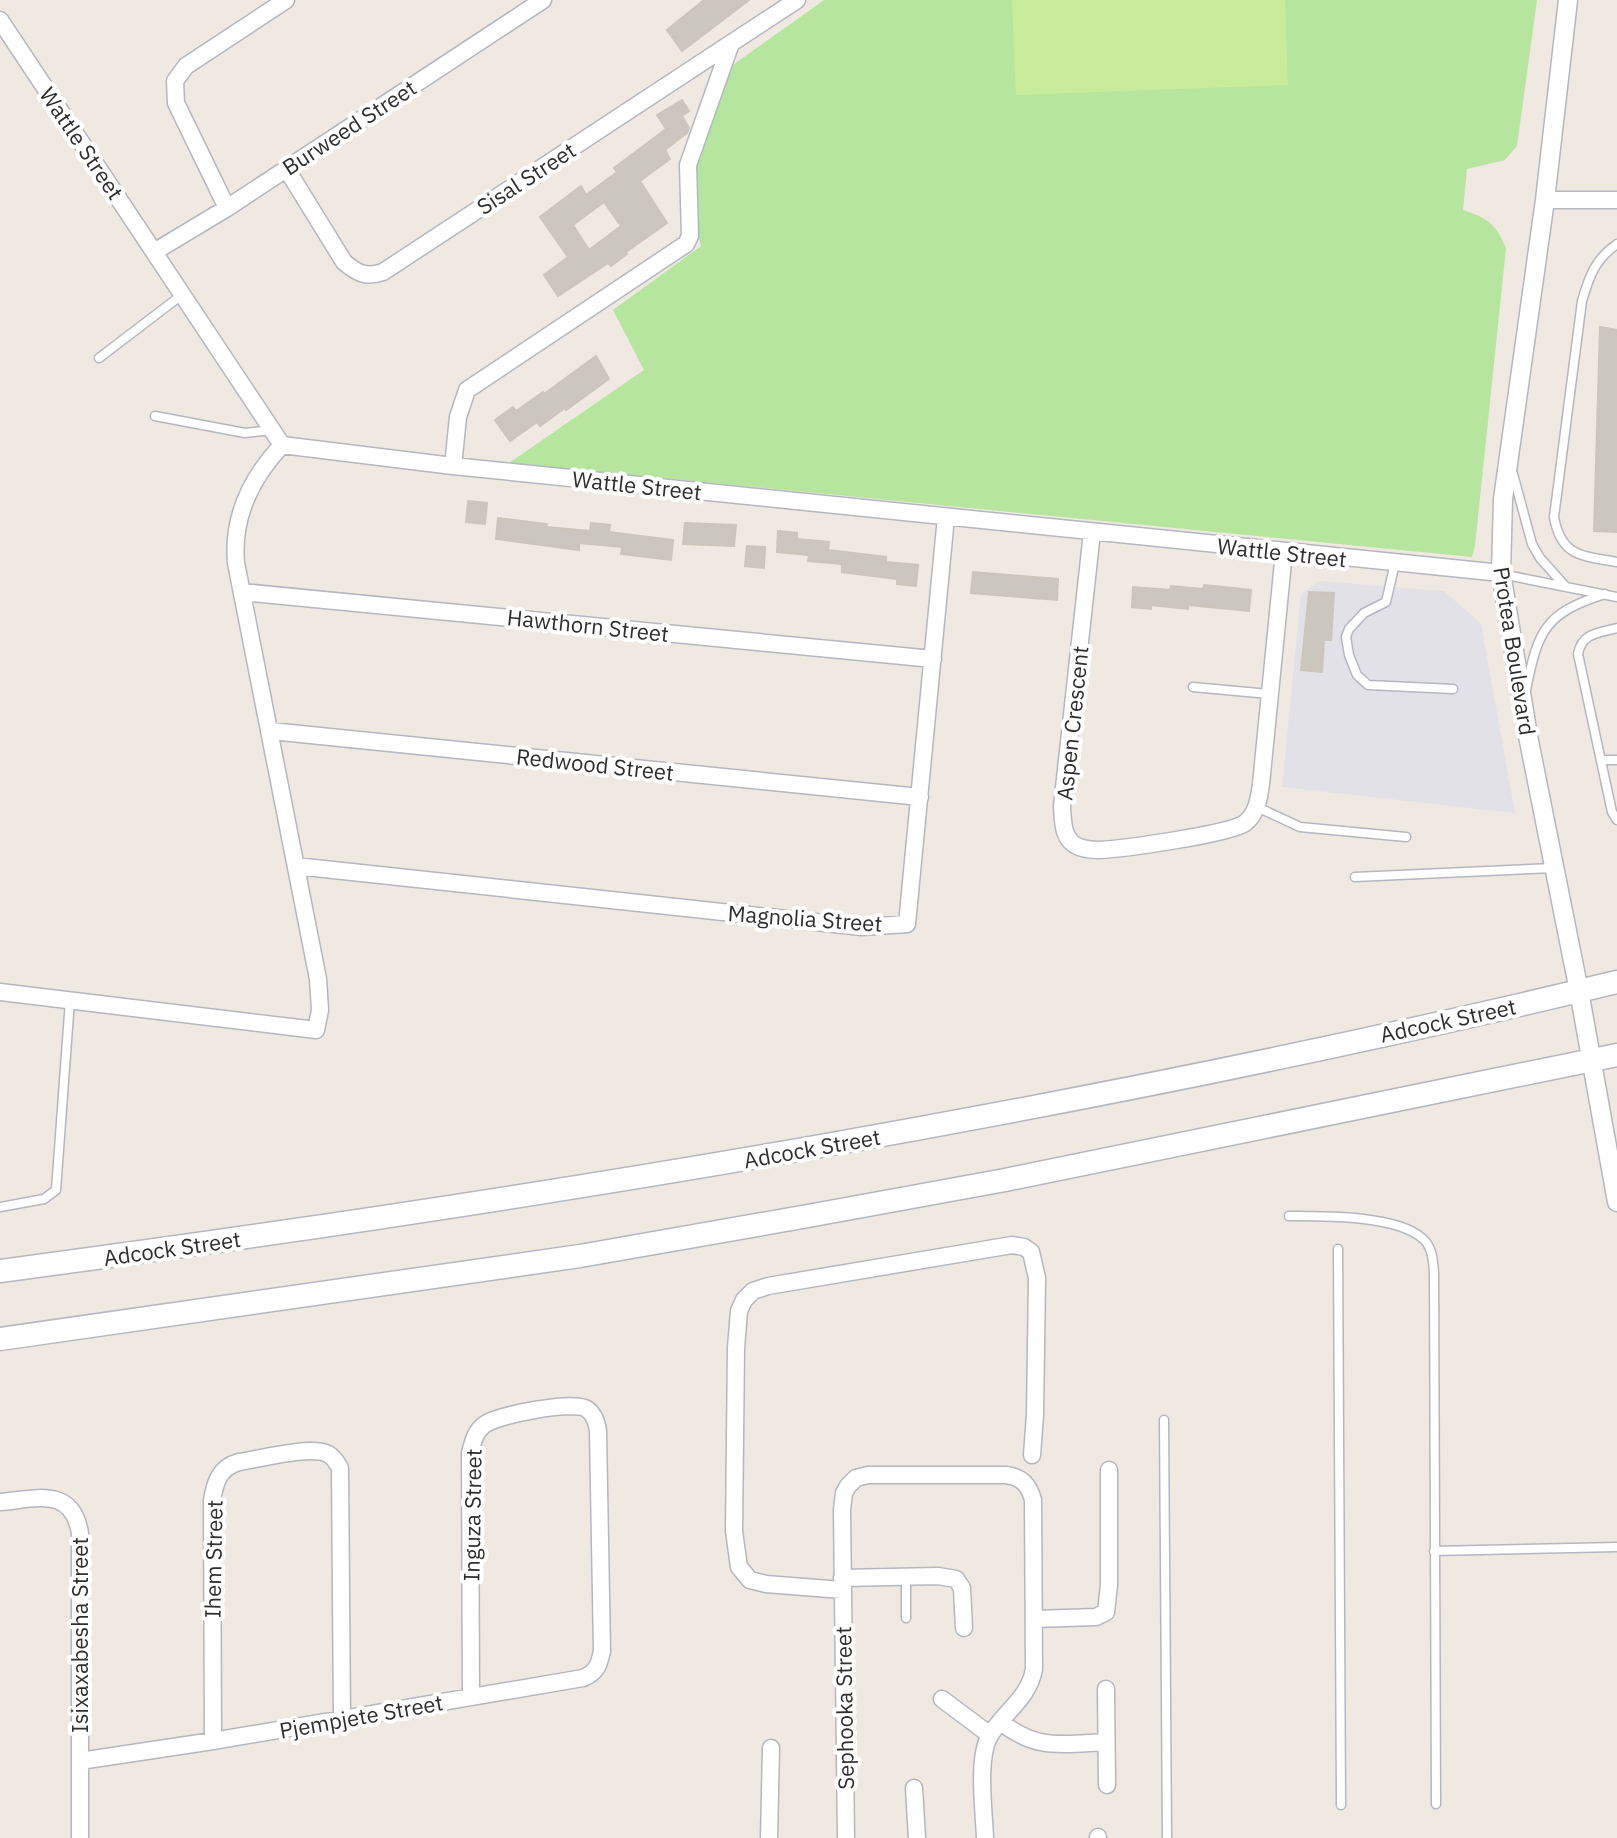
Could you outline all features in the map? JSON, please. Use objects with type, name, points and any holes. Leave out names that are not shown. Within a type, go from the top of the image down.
[{"type":"main road","name":"Adcock Street","points":[[0,1271],[286,1233],[555,1192],[859,1140],[1182,1077],[1617,982]]},
{"type":"main road","points":[[0,1339],[656,1242],[1005,1180],[1617,1055]]},
{"type":"street","points":[[227,208],[176,103],[175,81],[186,66],[286,0]]},
{"type":"street","name":"Burweed Street","points":[[154,252],[227,208],[543,0]]},
{"type":"street","name":"Sisal Street","points":[[286,168],[344,262],[354,271],[374,275],[797,0]]},
{"type":"street","name":"Protea Boulevard","points":[[1568,0],[1545,200],[1501,524],[1501,573],[1523,707],[1617,1202]]},
{"type":"street","name":"Wattle Street","points":[[0,20],[282,445],[453,466],[1501,573]]},
{"type":"street","points":[[453,466],[458,417],[467,390],[686,244],[690,236],[688,165],[731,43]]},
{"type":"street","points":[[1545,200],[1617,200]]},
{"type":"street","points":[[0,992],[316,1030],[321,997],[236,563],[236,525],[241,509],[266,462],[282,445]]},
{"type":"street","name":"Magnolia Street","points":[[296,866],[878,927],[907,924],[946,517]]},
{"type":"street","name":"Aspen Crescent","points":[[1092,532],[1062,806],[1067,836],[1073,844],[1085,849],[1109,849],[1236,827],[1246,822],[1256,807]]},
{"type":"street","points":[[1256,807],[1261,784],[1284,552]]},
{"type":"street","name":"Hawthorn Street","points":[[242,592],[933,659]]},
{"type":"street","name":"Redwood Street","points":[[271,731],[920,797]]},
{"type":"street","points":[[964,1628],[959,1581],[938,1576],[906,1576],[842,1584],[766,1584],[750,1580],[743,1574],[739,1567],[734,1531],[736,1348],[739,1311],[744,1300],[753,1291],[768,1286],[1012,1245],[1024,1247],[1031,1252],[1037,1278],[1032,1455]]},
{"type":"street","name":"Inguza Street","points":[[471,1697],[470,1453],[473,1439],[481,1427],[490,1421],[555,1407],[581,1407],[588,1410],[596,1422],[602,1628]]},
{"type":"street","name":"Ihem Street","points":[[213,1741],[212,1500],[215,1482],[222,1472],[229,1464],[239,1462],[312,1451],[326,1452],[340,1468],[342,1719]]},
{"type":"street","points":[[985,1838],[983,1761],[996,1728],[1027,1692],[1032,1681],[1034,1619],[1096,1617],[1106,1612],[1109,1585],[1109,1470]]},
{"type":"street","name":"Sephooka Street","points":[[846,1838],[842,1510],[844,1493],[856,1478],[885,1475],[1013,1476],[1030,1489],[1033,1500],[1034,1619]]},
{"type":"street","name":"Isixaxabesha Street","points":[[0,1502],[55,1499],[65,1502],[78,1519],[80,1838]]},
{"type":"street","name":"Pjempjete Street","points":[[80,1761],[583,1678],[593,1674],[600,1661],[602,1628]]},
{"type":"street","points":[[1106,1689],[1107,1785]]},
{"type":"street","points":[[942,1699],[996,1728],[1036,1742],[1106,1742]]},
{"type":"street","points":[[769,1838],[771,1748]]},
{"type":"street","points":[[914,1788],[917,1838]]},
{"type":"lane","points":[[1617,244],[1600,257],[1589,276],[1582,301],[1554,517],[1556,531],[1571,551],[1617,562]]},
{"type":"lane","points":[[99,358],[183,293]]},
{"type":"lane","points":[[155,416],[245,433],[272,430]]},
{"type":"lane","points":[[1509,457],[1532,544],[1540,558],[1566,587]]},
{"type":"lane","points":[[1395,563],[1386,602],[1364,613],[1346,637],[1346,647],[1357,675],[1368,685],[1453,689]]},
{"type":"lane","points":[[1501,573],[1617,597]]},
{"type":"lane","points":[[1523,707],[1534,653],[1549,624],[1579,602],[1605,594]]},
{"type":"lane","points":[[1617,628],[1586,636],[1580,643],[1578,654],[1612,812],[1617,820]]},
{"type":"lane","points":[[1193,687],[1269,694]]},
{"type":"lane","points":[[1601,760],[1617,760]]},
{"type":"lane","points":[[1256,807],[1300,827],[1406,837]]},
{"type":"lane","points":[[1355,877],[1554,868]]},
{"type":"lane","points":[[0,1207],[44,1199],[56,1190],[70,1000]]},
{"type":"lane","points":[[1289,1216],[1336,1215],[1407,1229],[1423,1238],[1432,1251],[1436,1804]]},
{"type":"lane","points":[[1338,1249],[1341,1805]]},
{"type":"lane","points":[[1164,1420],[1167,1838]]},
{"type":"lane","points":[[1434,1551],[1617,1547]]},
{"type":"lane","points":[[906,1576],[906,1618]]},
{"type":"shaded area","points":[[1319,581],[1444,591],[1481,624],[1515,813],[1282,787],[1301,594]]},
{"type":"green space","points":[[824,0],[1537,0],[1517,146],[1505,160],[1467,169],[1463,210],[1490,223],[1506,248],[1472,557],[509,463],[644,370],[613,310],[701,246],[695,223],[694,158],[723,72]]},
{"type":"green space","points":[[1012,0],[1285,0],[1288,85],[1016,95]]},
{"type":"building","points":[[704,0],[749,0],[682,51],[667,30]]},
{"type":"building","points":[[682,100],[689,111],[682,116],[689,128],[687,133],[665,150],[670,159],[640,181],[667,223],[611,266],[608,263],[558,296],[544,275],[568,257],[540,217],[581,186],[586,195],[617,172],[614,168],[666,129],[657,115]],"holes":[[[604,202],[621,226],[589,250],[573,225]]]},
{"type":"building","points":[[1600,327],[1617,330],[1617,532],[1594,531]]},
{"type":"building","points":[[596,356],[609,379],[566,410],[540,426],[537,422],[510,441],[495,420],[513,407],[516,411],[544,394]]},
{"type":"building","points":[[468,501],[487,503],[485,524],[466,522]]},
{"type":"building","points":[[498,518],[590,531],[591,523],[610,525],[609,532],[673,540],[671,560],[621,554],[622,547],[579,543],[579,550],[496,539]]},
{"type":"building","points":[[685,523],[736,525],[734,546],[683,544]]},
{"type":"building","points":[[778,531],[797,533],[797,539],[829,542],[828,550],[886,557],[886,562],[918,565],[916,586],[897,584],[897,579],[842,572],[842,564],[808,561],[809,555],[777,552]]},
{"type":"building","points":[[747,546],[765,547],[764,568],[745,566]]},
{"type":"building","points":[[973,572],[1058,579],[1057,600],[971,593]]},
{"type":"building","points":[[1204,585],[1251,590],[1249,611],[1188,605],[1188,609],[1151,605],[1151,609],[1132,607],[1133,587],[1170,590],[1171,586],[1203,589]]},
{"type":"building","points":[[1309,592],[1334,593],[1331,640],[1324,640],[1322,672],[1301,670]]}]
